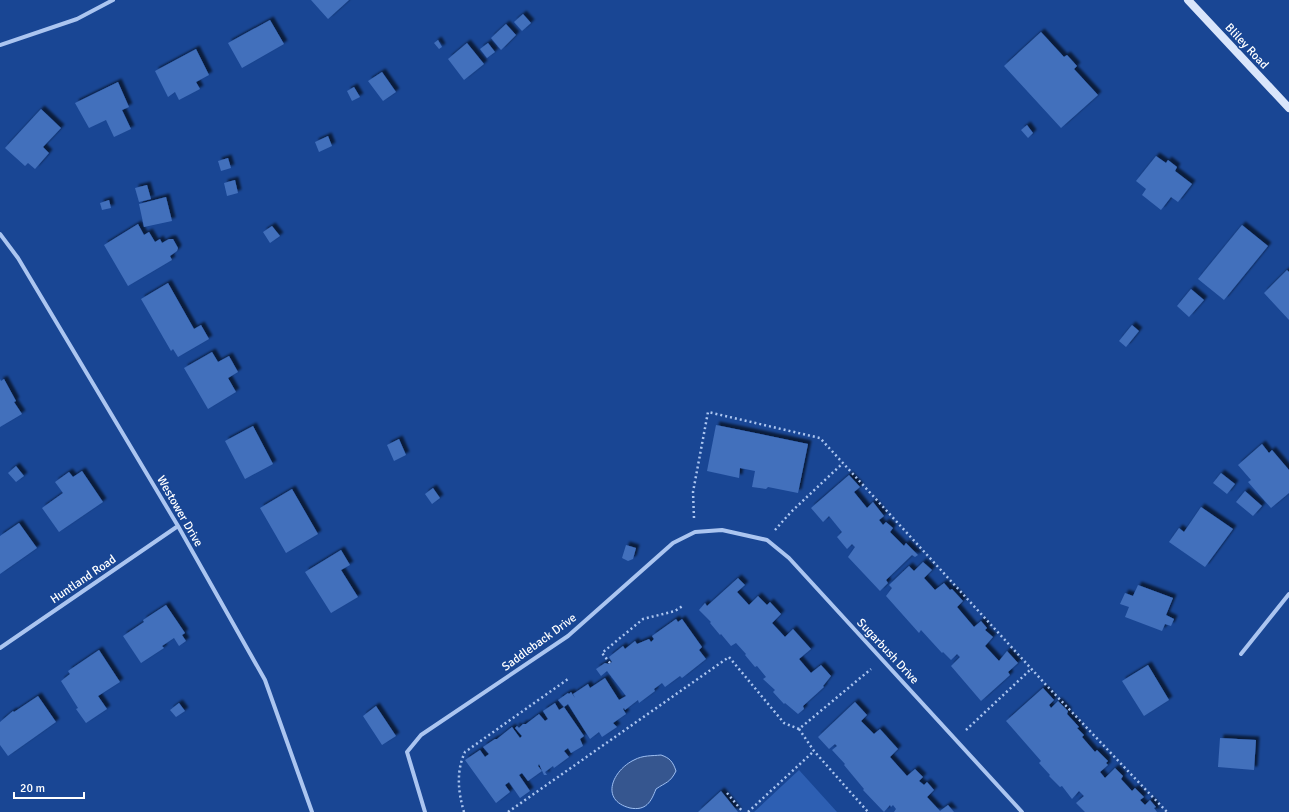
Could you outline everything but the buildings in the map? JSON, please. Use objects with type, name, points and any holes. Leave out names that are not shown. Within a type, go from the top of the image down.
[{"type":"street","points":[[0,45],[77,19],[113,0]]},
{"type":"street","name":"Bliley Road","points":[[1188,0],[1289,108]]},
{"type":"street","name":"Westower Drive","points":[[0,234],[18,258],[178,526],[265,680],[312,812]]},
{"type":"street","name":"Huntland Road","points":[[0,648],[178,526]]},
{"type":"street","name":"Saddleback Drive","points":[[425,812],[407,752],[421,735],[568,636],[673,543],[695,532],[722,530]]},
{"type":"street","name":"Sugarbush Drive","points":[[722,530],[767,540],[789,558],[1022,812]]},
{"type":"street","points":[[1241,654],[1289,594]]},
{"type":"path","points":[[695,532],[693,492],[708,412],[820,438],[1031,669],[1167,812]]},
{"type":"path","points":[[767,540],[791,512],[843,463]]},
{"type":"path","points":[[610,663],[602,653],[643,619],[675,611],[684,605]]},
{"type":"path","points":[[508,812],[729,657],[784,723],[799,729],[814,751],[868,812]]},
{"type":"path","points":[[799,729],[882,660]]},
{"type":"path","points":[[977,720],[1031,669]]},
{"type":"path","points":[[464,812],[458,783],[461,760],[465,752],[568,679]]},
{"type":"path","points":[[748,812],[814,751]]},
{"type":"path","points":[[727,793],[743,812]]},
{"type":"shaded area","points":[[661,755],[669,759],[674,765],[676,771],[672,778],[656,789],[650,802],[644,807],[636,809],[620,804],[615,799],[612,792],[612,785],[615,777],[620,771],[637,758]]},
{"type":"shaded area","points":[[799,770],[837,812],[754,812]]}]
